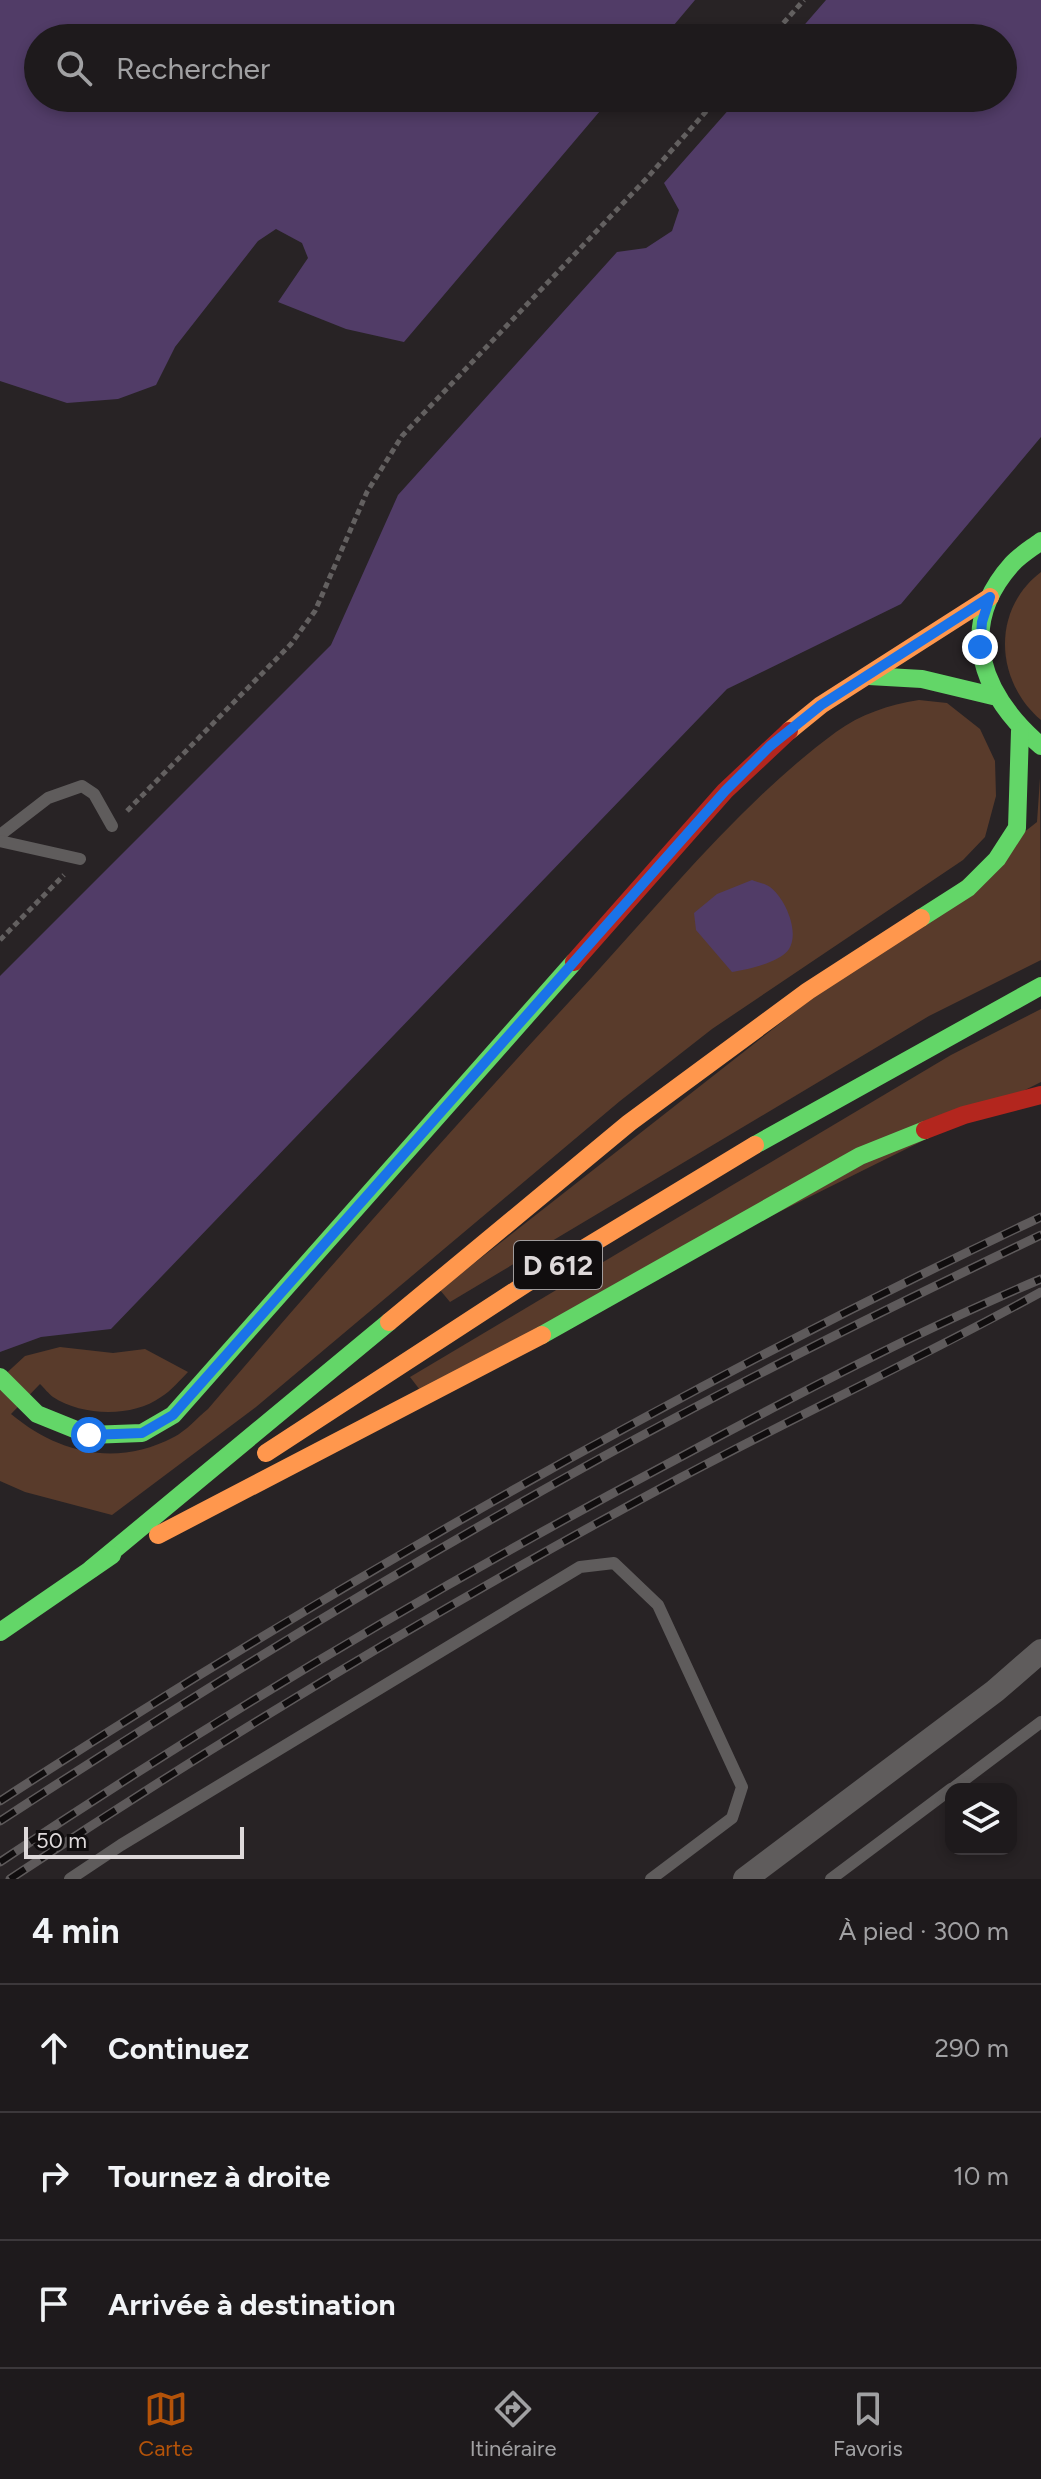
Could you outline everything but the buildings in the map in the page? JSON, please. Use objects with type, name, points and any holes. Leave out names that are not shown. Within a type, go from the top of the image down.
[{"type":"main road","points":[[1041,541],[1018,557],[1002,576],[990,597],[982,622],[980,647],[984,672],[993,696],[1020,731],[1041,746]]},
{"type":"main road","points":[[0,1377],[37,1414],[89,1435],[142,1433],[173,1415],[725,791],[780,738],[821,705],[990,597]]},
{"type":"main road","points":[[869,676],[922,679],[993,696]]},
{"type":"main road","points":[[91,1569],[629,1123],[808,991],[968,888],[997,859],[1017,828],[1020,731]]},
{"type":"main road","name":"D 612","points":[[0,1632],[447,1334],[684,1186],[841,1095],[1041,986]]},
{"type":"main road","points":[[91,1569],[508,1354],[860,1156],[964,1115],[1041,1095]]},
{"type":"street","points":[[745,1879],[995,1691],[1041,1651]]},
{"type":"lane","points":[[0,835],[48,798],[82,786],[94,794],[112,826]]},
{"type":"lane","points":[[0,841],[80,859]]},
{"type":"lane","points":[[70,1879],[134,1836],[580,1567],[614,1563],[658,1605],[742,1787],[732,1818],[651,1879]]},
{"type":"lane","points":[[959,1783],[1041,1722]]},
{"type":"lane","points":[[831,1879],[945,1794]]},
{"type":"path","points":[[783,24],[804,0]]},
{"type":"path","points":[[112,826],[299,633],[315,611],[367,492],[402,436],[637,189],[706,112]]},
{"type":"path","points":[[0,940],[80,859]]},
{"type":"shaded area","points":[[0,0],[695,0],[675,24],[24,24],[24,112],[599,112],[404,342],[346,329],[278,302],[308,258],[302,243],[276,229],[258,241],[175,347],[156,385],[118,399],[67,403],[0,381]]},
{"type":"shaded area","points":[[826,0],[1041,0],[1041,437],[901,604],[727,689],[111,1329],[41,1337],[0,1352],[0,976],[331,645],[398,495],[617,252],[646,248],[672,231],[679,210],[664,183],[727,112],[1017,112],[1017,24],[805,24]]},
{"type":"shaded area","points":[[1041,572],[1041,720],[1015,686],[1005,646],[1013,606]]},
{"type":"shaded area","points":[[919,700],[947,703],[980,729],[995,761],[996,796],[985,837],[963,860],[712,1029],[620,1101],[256,1407],[112,1515],[25,1492],[0,1481],[0,1379],[25,1356],[60,1347],[113,1353],[145,1349],[188,1372],[161,1397],[136,1409],[122,1411],[78,1408],[53,1397],[40,1384],[11,1414],[49,1439],[89,1452],[131,1452],[174,1437],[187,1428],[208,1409],[447,1137],[739,817],[803,758],[845,726],[875,711]]},
{"type":"shaded area","points":[[1040,778],[1041,960],[929,1016],[450,1302],[440,1290],[1037,822]]},
{"type":"shaded area","points":[[752,880],[770,887],[781,899],[792,925],[792,942],[779,958],[732,972],[696,930],[694,913],[717,894]]},
{"type":"shaded area","points":[[1041,1009],[1041,1082],[420,1390],[410,1377],[951,1055]]},
{"type":"railway","points":[[0,1801],[253,1642],[511,1491],[773,1349],[1041,1217]]},
{"type":"railway","points":[[0,1821],[320,1620],[579,1470],[775,1366],[1041,1235]]},
{"type":"railway","points":[[0,1862],[164,1755],[501,1555],[809,1389],[1041,1279]]},
{"type":"railway","points":[[10,1879],[257,1721],[509,1572],[680,1478],[1041,1292]]},
{"type":"traffic: fast","points":[[1041,541],[1015,561],[994,588],[984,613],[980,637],[983,661],[991,684],[1004,706],[1041,746]]},
{"type":"traffic: fast","points":[[869,676],[922,679],[993,696]]},
{"type":"traffic: fast","points":[[921,918],[968,888],[997,859],[1017,828],[1020,731]]},
{"type":"traffic: fast","points":[[0,1377],[37,1414],[89,1435],[142,1433],[173,1415],[574,962]]},
{"type":"traffic: fast","points":[[755,1145],[1041,986]]},
{"type":"traffic: fast","points":[[542,1335],[860,1156],[925,1130]]},
{"type":"traffic: fast","points":[[91,1569],[389,1322]]},
{"type":"traffic: fast","points":[[0,1632],[112,1555]]},
{"type":"traffic: slow","points":[[789,731],[821,705],[990,597]]},
{"type":"traffic: slow","points":[[389,1322],[629,1123],[808,991],[921,918]]},
{"type":"traffic: slow","points":[[266,1453],[527,1283],[755,1145]]},
{"type":"traffic: slow","points":[[158,1535],[542,1335]]},
{"type":"traffic: jam","points":[[574,962],[725,791],[789,731]]},
{"type":"traffic: jam","points":[[925,1130],[964,1115],[1041,1095]]},
{"type":"route","points":[[89,1435],[142,1433],[173,1415],[725,791],[770,746],[821,705],[990,597],[982,622],[980,647]]}]
